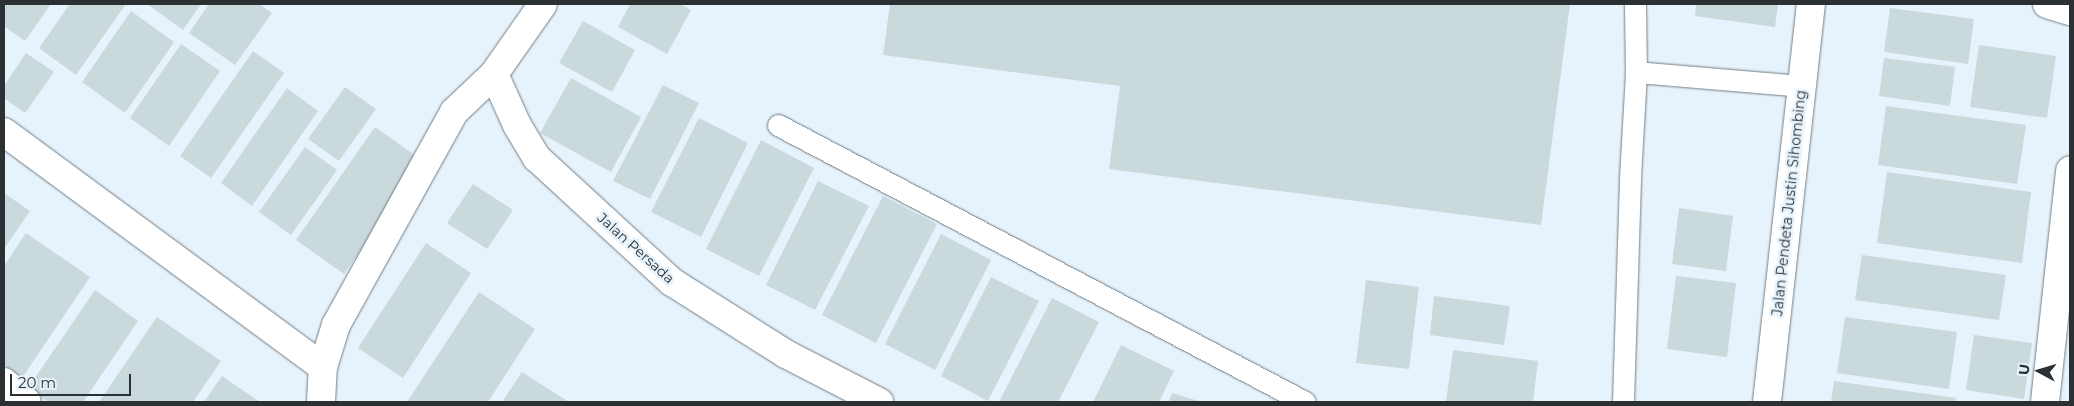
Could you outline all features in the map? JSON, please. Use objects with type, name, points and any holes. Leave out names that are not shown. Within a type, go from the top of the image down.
[{"type":"street","points":[[321,402],[323,367],[336,325],[454,112],[494,74],[543,4]]},
{"type":"street","name":"Jalan Pendeta Justin Sihombing","points":[[1767,402],[1811,4]]},
{"type":"street","points":[[2047,4],[2070,11]]},
{"type":"street","name":"Jalan Persada","points":[[494,74],[517,126],[537,158],[672,282],[786,354],[879,402]]},
{"type":"street","points":[[4,132],[323,367]]},
{"type":"street","points":[[2045,402],[2064,299],[2070,170]]},
{"type":"street","points":[[4,382],[27,402]]},
{"type":"lane","points":[[1623,402],[1630,177],[1636,72],[1635,4]]},
{"type":"lane","points":[[1636,72],[1802,86]]},
{"type":"lane","points":[[778,125],[1305,402]]},
{"type":"building","points":[[4,4],[51,4],[25,41],[4,26]]},
{"type":"building","points":[[70,4],[126,4],[76,75],[39,48]]},
{"type":"building","points":[[147,4],[201,4],[183,30]]},
{"type":"building","points":[[209,4],[259,4],[272,13],[235,65],[189,33]]},
{"type":"building","points":[[630,4],[680,4],[691,10],[667,54],[618,27]]},
{"type":"building","points":[[890,4],[1570,4],[1541,225],[1109,169],[1120,86],[883,55]]},
{"type":"building","points":[[1696,4],[1778,4],[1775,27],[1695,16]]},
{"type":"building","points":[[1890,8],[1974,19],[1968,64],[1884,52]]},
{"type":"building","points":[[131,11],[174,42],[125,113],[82,82]]},
{"type":"building","points":[[583,21],[635,50],[612,92],[559,63]]},
{"type":"building","points":[[181,44],[220,71],[169,146],[130,118]]},
{"type":"building","points":[[1979,45],[2056,56],[2047,118],[1970,107]]},
{"type":"building","points":[[253,51],[284,73],[211,178],[180,156]]},
{"type":"building","points":[[26,53],[54,72],[25,113],[4,98],[4,86]]},
{"type":"building","points":[[1884,58],[1955,67],[1950,106],[1879,96]]},
{"type":"building","points":[[571,78],[641,117],[611,172],[540,133]]},
{"type":"building","points":[[663,85],[699,103],[650,199],[613,181]]},
{"type":"building","points":[[345,87],[376,109],[339,161],[308,139]]},
{"type":"building","points":[[287,88],[318,111],[252,206],[221,183]]},
{"type":"building","points":[[1886,106],[2026,125],[2017,184],[1878,165]]},
{"type":"building","points":[[699,118],[748,143],[701,237],[651,212]]},
{"type":"building","points":[[375,127],[423,161],[344,274],[296,240]]},
{"type":"building","points":[[761,140],[814,168],[759,276],[706,249]]},
{"type":"building","points":[[305,147],[337,170],[291,235],[259,212]]},
{"type":"building","points":[[1887,172],[2031,192],[2022,263],[1877,243]]},
{"type":"building","points":[[818,181],[869,206],[815,310],[766,285]]},
{"type":"building","points":[[473,184],[513,210],[487,249],[447,223]]},
{"type":"building","points":[[4,193],[30,211],[4,249]]},
{"type":"building","points":[[883,196],[937,224],[876,343],[822,315]]},
{"type":"building","points":[[1679,208],[1733,216],[1726,271],[1672,264]]},
{"type":"building","points":[[26,233],[90,277],[22,378],[4,365],[4,266]]},
{"type":"building","points":[[941,234],[991,260],[935,370],[885,344]]},
{"type":"building","points":[[426,243],[471,273],[403,378],[358,348]]},
{"type":"building","points":[[1862,255],[2006,275],[1999,320],[1855,300]]},
{"type":"building","points":[[1676,276],[1736,283],[1727,357],[1667,349]]},
{"type":"building","points":[[991,277],[1039,301],[988,401],[941,376]]},
{"type":"building","points":[[1366,280],[1419,287],[1409,369],[1356,363]]},
{"type":"building","points":[[95,290],[138,321],[83,402],[49,402],[28,388]]},
{"type":"building","points":[[479,292],[535,329],[488,402],[407,402]]},
{"type":"building","points":[[1434,296],[1510,306],[1504,345],[1430,335]]},
{"type":"building","points":[[1052,298],[1099,322],[1058,402],[999,402]]},
{"type":"building","points":[[157,317],[221,361],[193,402],[99,402]]},
{"type":"building","points":[[1845,317],[1957,332],[1949,389],[1837,373]]},
{"type":"building","points":[[1974,335],[2032,343],[2024,399],[1966,390]]},
{"type":"building","points":[[1121,345],[1174,371],[1159,402],[1093,402]]},
{"type":"building","points":[[1453,350],[1538,361],[1533,402],[1446,402]]},
{"type":"building","points":[[522,372],[569,402],[502,402]]},
{"type":"building","points":[[222,376],[260,402],[204,402]]},
{"type":"building","points":[[1834,381],[1956,398],[1955,402],[1831,402]]},
{"type":"building","points":[[1172,393],[1202,402],[1169,402]]}]
